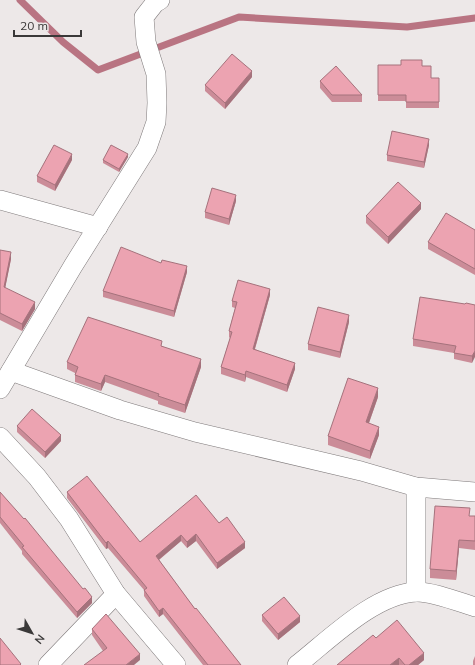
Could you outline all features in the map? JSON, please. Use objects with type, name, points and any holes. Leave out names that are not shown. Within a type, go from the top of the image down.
[{"type":"street","points":[[0,389],[147,148],[156,122],[158,103],[156,74],[146,42],[144,17],[156,1]]},
{"type":"street","points":[[0,200],[98,227]]},
{"type":"street","points":[[11,371],[120,410],[195,432],[361,471],[416,488],[475,492]]},
{"type":"street","points":[[0,437],[37,477],[69,519],[116,594],[176,665]]},
{"type":"street","points":[[416,488],[416,592]]},
{"type":"street","points":[[297,665],[360,614],[390,598],[416,592],[445,597],[475,607]]},
{"type":"street","points":[[48,665],[116,594]]},
{"type":"building","points":[[232,54],[252,71],[225,103],[205,85]]},
{"type":"building","points":[[401,60],[422,60],[422,66],[431,66],[431,78],[439,78],[439,102],[406,102],[406,95],[378,95],[378,65],[401,65]]},
{"type":"building","points":[[336,66],[362,95],[332,95],[320,81]]},
{"type":"building","points":[[392,131],[429,139],[424,162],[387,155]]},
{"type":"building","points":[[54,145],[72,154],[55,185],[37,176]]},
{"type":"building","points":[[111,145],[128,154],[119,169],[103,160]]},
{"type":"building","points":[[398,182],[421,203],[388,237],[366,216]]},
{"type":"building","points":[[212,188],[236,195],[229,219],[205,212]]},
{"type":"building","points":[[446,213],[475,230],[475,269],[428,242]]},
{"type":"building","points":[[121,247],[161,263],[162,260],[187,266],[174,311],[103,291]]},
{"type":"building","points":[[0,250],[11,252],[4,287],[35,302],[22,324],[0,313]]},
{"type":"building","points":[[238,280],[270,289],[253,349],[295,363],[287,385],[246,371],[245,375],[221,367],[232,332],[229,331],[237,302],[232,301]]},
{"type":"building","points":[[420,297],[475,305],[475,351],[472,356],[454,353],[456,346],[413,339]]},
{"type":"building","points":[[318,307],[349,315],[340,352],[308,344]]},
{"type":"building","points":[[88,317],[162,341],[161,346],[201,359],[185,405],[105,375],[101,384],[75,375],[78,367],[67,362]]},
{"type":"building","points":[[348,378],[378,388],[366,422],[379,427],[370,451],[328,436]]},
{"type":"building","points":[[32,409],[61,435],[45,452],[17,426]]},
{"type":"building","points":[[87,476],[140,542],[196,495],[219,523],[227,517],[245,542],[217,563],[196,534],[187,542],[181,535],[156,556],[195,609],[196,608],[241,665],[208,665],[163,608],[159,611],[144,590],[147,588],[108,541],[106,543],[67,492]]},
{"type":"building","points":[[0,492],[24,519],[25,518],[83,589],[85,588],[92,597],[77,612],[22,547],[24,546],[0,517]]},
{"type":"building","points":[[435,506],[470,508],[469,516],[475,516],[475,541],[459,540],[456,571],[430,569]]},
{"type":"building","points":[[284,597],[300,616],[278,634],[262,615]]},
{"type":"building","points":[[106,614],[140,654],[126,665],[84,665],[107,648],[92,629]]},
{"type":"building","points":[[397,620],[424,653],[409,665],[405,665],[399,658],[390,665],[337,665],[373,635],[376,638]]},
{"type":"building","points":[[0,638],[21,664],[20,665],[0,665]]},
{"type":"waterway","points":[[20,0],[63,42],[98,70],[239,17],[407,27],[475,18]]}]
